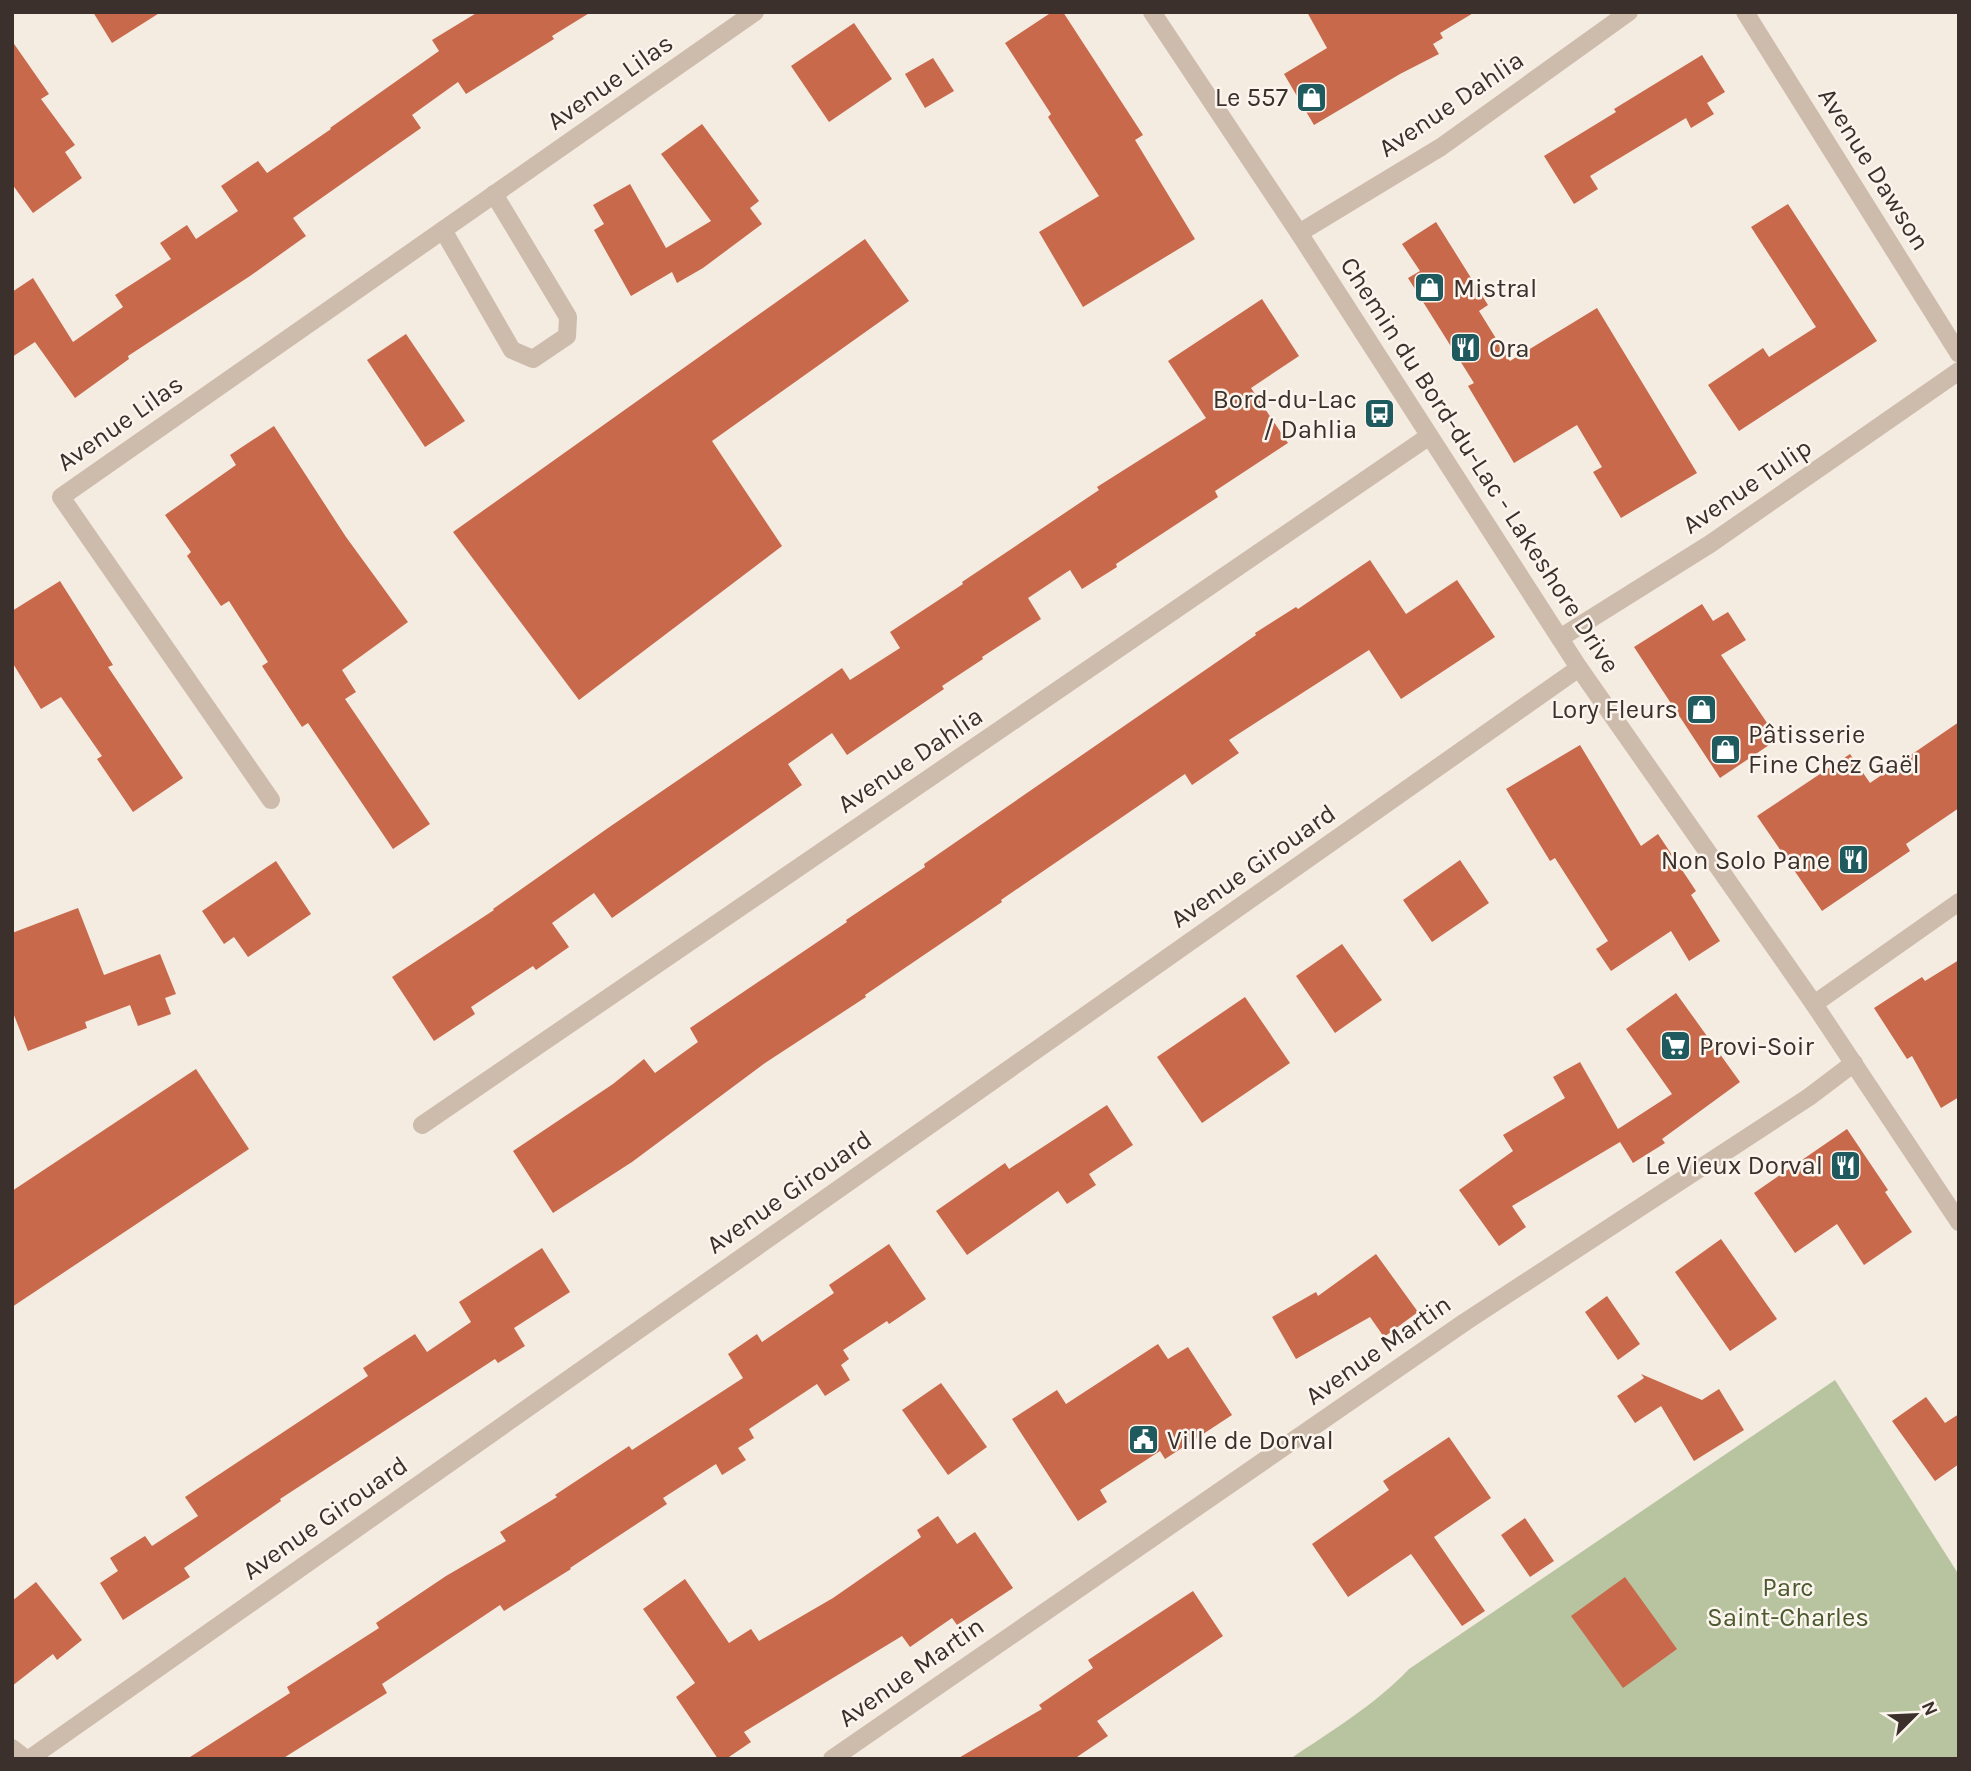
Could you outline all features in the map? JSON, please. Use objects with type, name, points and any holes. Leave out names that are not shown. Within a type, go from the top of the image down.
[{"type":"street","name":"Avenue Lilas","points":[[271,800],[61,497],[755,12]]},
{"type":"street","name":"Chemin du Bord-du-Lac - Lakeshore Drive","points":[[1152,12],[1299,233],[1578,668],[1814,1004],[1959,1222]]},
{"type":"street","name":"Avenue Dahlia","points":[[1299,233],[1441,147],[1629,12]]},
{"type":"street","name":"Avenue Dawson","points":[[1745,12],[1959,354]]},
{"type":"street","points":[[443,230],[512,350],[533,359],[567,336],[568,317],[494,194]]},
{"type":"street","name":"Avenue Tulip","points":[[1560,638],[1710,544],[1959,371]]},
{"type":"street","name":"Avenue Dahlia","points":[[422,1125],[1428,437]]},
{"type":"street","name":"Avenue Girouard","points":[[12,1748],[28,1759],[1578,668]]},
{"type":"street","points":[[1814,1004],[1959,902]]},
{"type":"street","name":"Avenue Martin","points":[[832,1759],[1465,1322],[1809,1097],[1854,1063]]},
{"type":"green space","name":"Parc Saint-Charles","points":[[1835,1380],[1959,1575],[1959,1759],[1290,1759],[1367,1706],[1409,1669]]},
{"type":"building","points":[[93,12],[161,12],[112,43]]},
{"type":"building","points":[[478,12],[591,12],[552,36],[554,39],[466,94],[458,82],[412,115],[421,128],[293,218],[306,236],[128,356],[129,359],[75,398],[35,342],[12,357],[12,292],[33,278],[73,342],[123,307],[115,295],[171,259],[160,243],[187,225],[196,239],[238,211],[221,186],[258,161],[267,173],[439,51],[432,40]]},
{"type":"building","points":[[1052,12],[1063,12],[1143,135],[1135,140],[1195,239],[1083,307],[1039,232],[1099,196],[1005,43]]},
{"type":"building","points":[[1307,12],[1475,12],[1440,33],[1443,38],[1433,44],[1439,54],[1314,125],[1284,74],[1327,48]]},
{"type":"building","points":[[854,23],[892,79],[829,122],[791,66]]},
{"type":"building","points":[[12,41],[49,94],[41,99],[75,145],[65,152],[82,178],[33,213],[12,184]]},
{"type":"building","points":[[1702,55],[1725,92],[1707,103],[1714,114],[1691,128],[1686,118],[1590,176],[1598,189],[1574,204],[1544,156]]},
{"type":"building","points":[[933,58],[954,91],[925,108],[905,74]]},
{"type":"building","points":[[702,124],[759,201],[750,208],[762,224],[703,268],[677,283],[672,272],[631,296],[594,230],[604,224],[593,205],[630,184],[666,248],[711,221],[661,154]]},
{"type":"building","points":[[1788,204],[1877,341],[1739,431],[1708,385],[1763,348],[1769,357],[1816,327],[1751,227]]},
{"type":"building","points":[[1436,222],[1488,305],[1479,311],[1510,361],[1597,308],[1697,473],[1621,518],[1593,472],[1602,467],[1577,425],[1514,463],[1468,386],[1474,383],[1408,278],[1420,271],[1402,244]]},
{"type":"building","points":[[865,239],[909,301],[712,441],[782,546],[579,700],[453,532]]},
{"type":"building","points":[[1262,299],[1299,356],[1251,388],[1288,443],[1215,491],[1218,497],[1082,589],[1070,570],[1028,598],[1041,619],[982,657],[983,659],[942,686],[944,689],[847,755],[832,733],[788,764],[802,785],[612,918],[594,893],[552,923],[569,947],[536,970],[533,966],[471,1007],[475,1014],[434,1041],[392,977],[494,910],[608,828],[842,668],[850,680],[900,648],[890,632],[1099,490],[1097,487],[1206,418],[1168,361]]},
{"type":"building","points":[[406,334],[465,421],[425,447],[367,360]]},
{"type":"building","points":[[274,426],[346,537],[408,622],[342,670],[356,692],[345,699],[430,824],[393,849],[308,723],[302,727],[262,666],[268,662],[229,601],[221,606],[187,556],[191,552],[165,515],[236,465],[230,455]]},
{"type":"building","points":[[1370,560],[1406,614],[1457,580],[1495,637],[1401,699],[1369,650],[1229,740],[1239,753],[1192,785],[1185,774],[865,995],[866,997],[765,1063],[632,1162],[553,1213],[513,1151],[613,1084],[644,1059],[655,1073],[698,1042],[690,1028],[847,922],[846,920],[925,867],[924,864],[1256,635],[1255,633],[1296,607],[1298,609]]},
{"type":"building","points":[[60,581],[113,665],[108,667],[183,778],[133,812],[97,759],[102,756],[61,697],[41,709],[12,662],[12,611]]},
{"type":"building","points":[[1702,604],[1713,621],[1728,612],[1746,640],[1721,655],[1778,739],[1720,778],[1634,647]]},
{"type":"building","points":[[1959,722],[1959,808],[1906,844],[1910,851],[1822,911],[1757,816],[1850,754],[1870,783]]},
{"type":"building","points":[[1580,745],[1641,846],[1658,834],[1696,891],[1691,895],[1720,941],[1689,961],[1671,931],[1611,971],[1596,949],[1608,941],[1555,858],[1550,861],[1506,789]]},
{"type":"building","points":[[1460,860],[1489,903],[1432,942],[1403,900]]},
{"type":"building","points":[[276,861],[311,914],[248,957],[234,937],[224,944],[202,911]]},
{"type":"building","points":[[78,908],[104,975],[160,954],[176,994],[165,998],[171,1014],[138,1026],[130,1005],[85,1022],[87,1028],[28,1051],[12,1010],[12,933]]},
{"type":"building","points":[[1342,944],[1382,1000],[1335,1033],[1296,976]]},
{"type":"building","points":[[1959,960],[1959,1097],[1941,1108],[1912,1056],[1907,1059],[1874,1008],[1922,977],[1925,981]]},
{"type":"building","points":[[1676,993],[1740,1082],[1662,1139],[1665,1143],[1633,1163],[1620,1142],[1512,1206],[1526,1227],[1499,1246],[1459,1190],[1513,1151],[1503,1135],[1565,1098],[1553,1077],[1580,1062],[1618,1129],[1672,1094],[1626,1029]]},
{"type":"building","points":[[1245,997],[1290,1063],[1202,1123],[1157,1057]]},
{"type":"building","points":[[196,1069],[249,1149],[12,1307],[12,1191]]},
{"type":"building","points":[[1107,1105],[1133,1145],[1089,1174],[1096,1185],[1067,1204],[1058,1191],[967,1255],[936,1211],[1005,1163],[1009,1169]]},
{"type":"building","points":[[1847,1129],[1888,1190],[1885,1192],[1912,1232],[1864,1265],[1837,1224],[1795,1253],[1754,1193]]},
{"type":"building","points":[[1721,1239],[1777,1319],[1730,1351],[1675,1272]]},
{"type":"building","points":[[889,1244],[926,1299],[843,1350],[849,1359],[841,1365],[850,1380],[825,1396],[817,1384],[749,1429],[754,1438],[738,1448],[746,1460],[722,1475],[716,1464],[663,1498],[667,1504],[504,1611],[500,1605],[382,1684],[387,1693],[282,1759],[187,1759],[290,1693],[287,1687],[379,1628],[376,1623],[446,1576],[506,1541],[500,1532],[557,1497],[555,1495],[629,1446],[632,1450],[743,1378],[728,1354],[757,1334],[762,1342],[834,1293],[829,1285]]},
{"type":"building","points":[[542,1248],[570,1292],[514,1328],[525,1346],[498,1363],[495,1359],[280,1499],[281,1501],[184,1568],[190,1577],[123,1620],[100,1583],[118,1571],[110,1558],[145,1536],[152,1546],[198,1516],[185,1497],[368,1376],[363,1368],[415,1334],[427,1352],[471,1322],[459,1302]]},
{"type":"building","points":[[1376,1254],[1418,1312],[1384,1337],[1370,1317],[1296,1359],[1272,1317],[1316,1292],[1318,1296]]},
{"type":"building","points":[[1607,1296],[1640,1344],[1618,1360],[1585,1312]]},
{"type":"building","points":[[1158,1344],[1168,1359],[1188,1347],[1232,1415],[1165,1459],[1160,1451],[1100,1490],[1107,1502],[1078,1521],[1012,1419],[1057,1390],[1066,1404]]},
{"type":"building","points":[[1641,1374],[1702,1400],[1719,1389],[1744,1430],[1694,1461],[1661,1406],[1635,1423],[1617,1396],[1644,1378]]},
{"type":"building","points":[[941,1383],[987,1447],[948,1475],[902,1410]]},
{"type":"building","points":[[1926,1397],[1945,1423],[1959,1414],[1959,1464],[1935,1481],[1892,1421]]},
{"type":"building","points":[[1449,1437],[1491,1498],[1434,1537],[1485,1611],[1462,1626],[1411,1554],[1348,1597],[1312,1544],[1389,1490],[1383,1481]]},
{"type":"building","points":[[938,1516],[957,1544],[975,1532],[1013,1588],[957,1625],[952,1618],[910,1647],[902,1636],[744,1732],[751,1742],[726,1759],[718,1759],[676,1697],[695,1683],[643,1609],[685,1579],[729,1643],[751,1629],[759,1641],[833,1598],[921,1537],[917,1530]]},
{"type":"building","points":[[1525,1518],[1554,1561],[1530,1577],[1501,1535]]},
{"type":"building","points":[[1625,1577],[1677,1649],[1623,1688],[1571,1616]]},
{"type":"building","points":[[36,1582],[82,1640],[57,1660],[53,1654],[12,1686],[12,1601]]},
{"type":"building","points":[[1193,1591],[1223,1636],[1097,1721],[1108,1736],[1074,1759],[957,1759],[1042,1709],[1039,1705],[1093,1668],[1088,1660]]},
{"type":"place","name":"Le 557","points":[[1311,97]]},
{"type":"place","name":"Mistral","points":[[1430,288]]},
{"type":"place","name":"Ora","points":[[1466,348]]},
{"type":"place","name":"Bord-du-Lac / Dahlia","points":[[1380,414]]},
{"type":"place","name":"Lory Fleurs","points":[[1701,709]]},
{"type":"place","name":"Pâtisserie Fine Chez Gaël","points":[[1725,749]]},
{"type":"place","name":"Non Solo Pane","points":[[1853,860]]},
{"type":"place","name":"Provi-Soir","points":[[1676,1046]]},
{"type":"place","name":"Le Vieux Dorval","points":[[1846,1165]]},
{"type":"place","name":"Ville de Dorval","points":[[1144,1440]]}]
